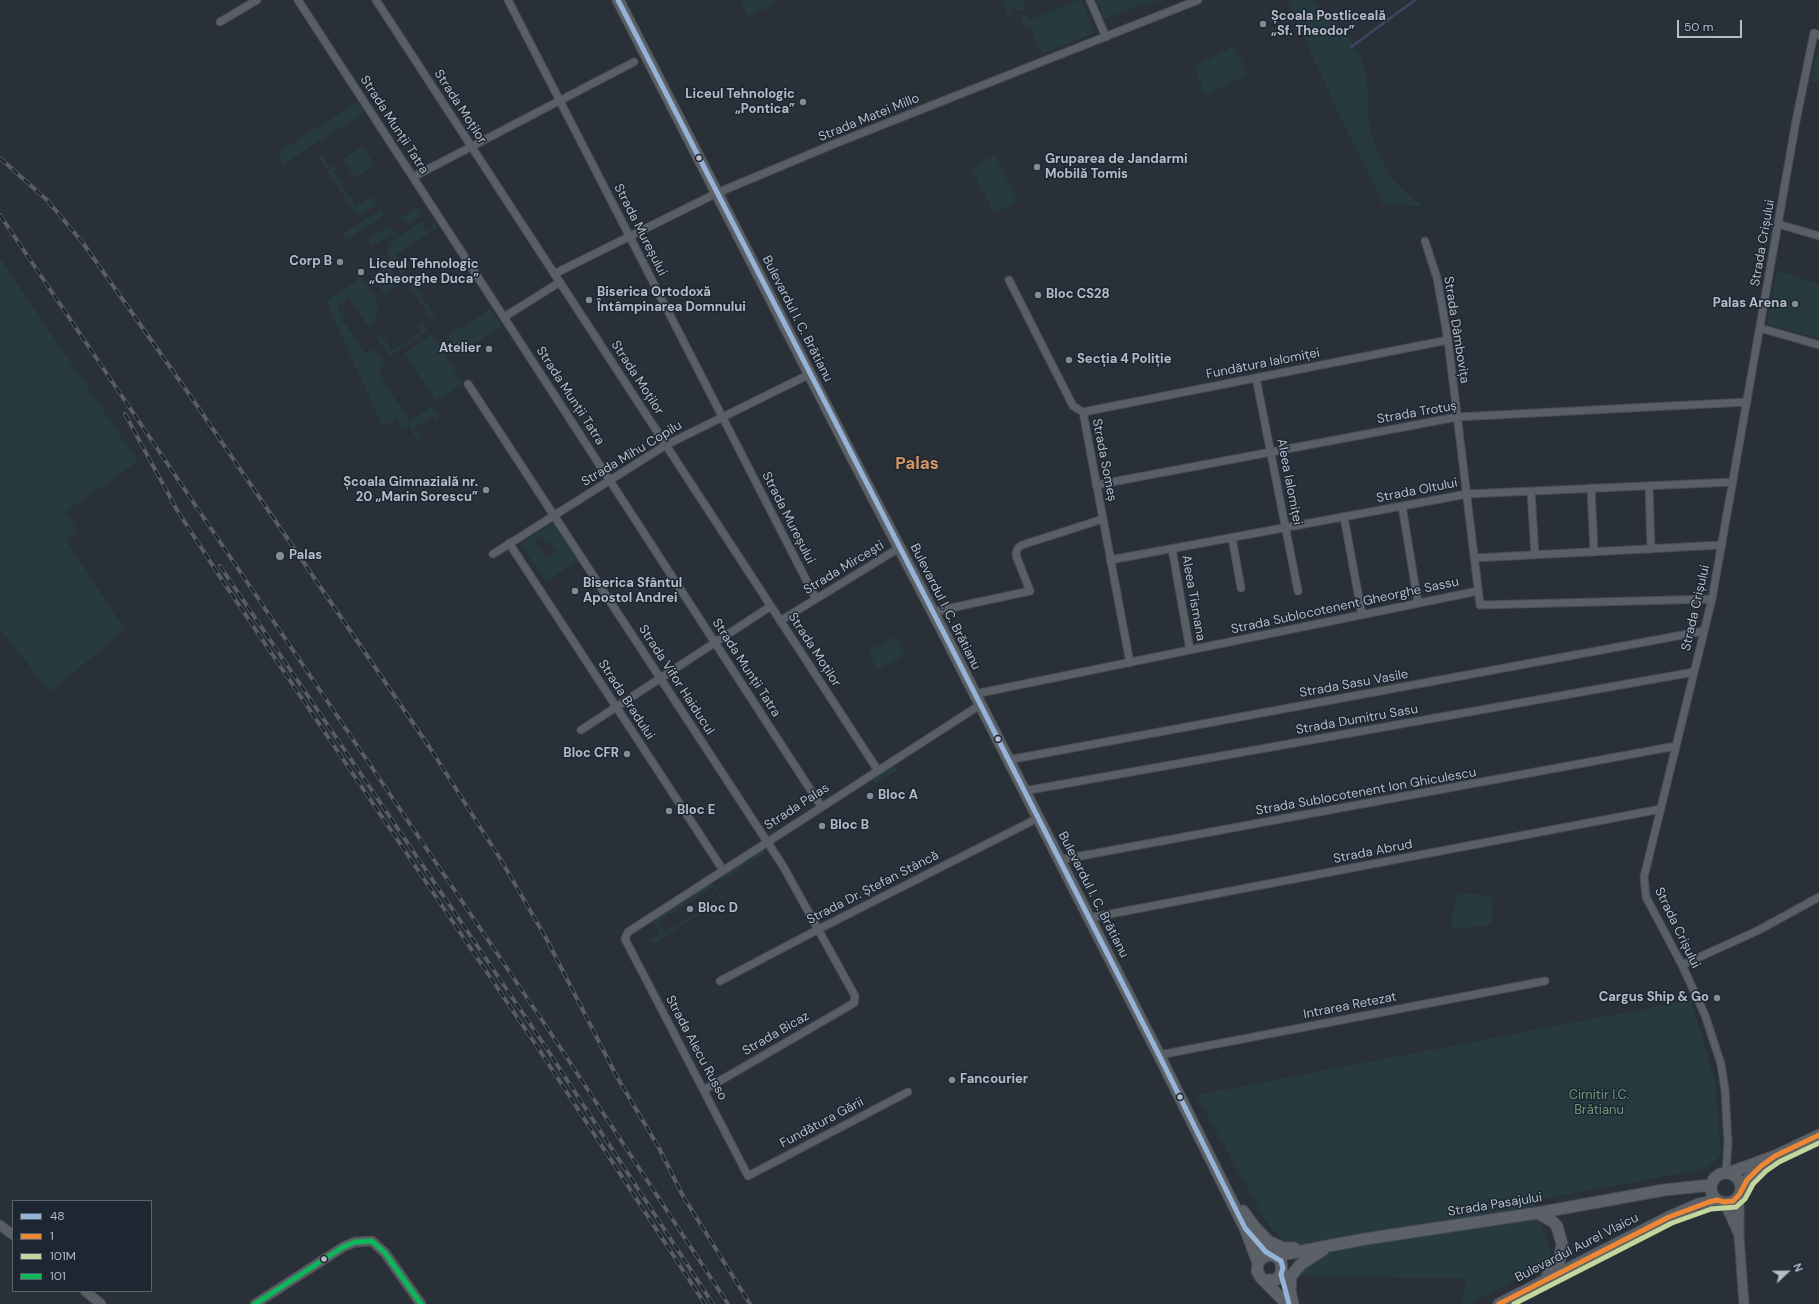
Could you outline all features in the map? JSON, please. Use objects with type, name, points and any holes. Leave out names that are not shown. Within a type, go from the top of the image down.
[{"type":"main road","name":"Bulevardul I. C. Brătianu","points":[[618,0],[1159,1055],[1245,1228],[1258,1263]]},
{"type":"main road","points":[[1775,1156],[1753,1173],[1733,1201],[1721,1201],[1712,1194],[1711,1187],[1714,1178],[1775,1156],[1819,1135]]},
{"type":"main road","points":[[1725,1173],[1736,1177],[1739,1181],[1740,1192]]},
{"type":"main road","name":"Strada Pasajului","points":[[1272,1255],[1537,1213],[1664,1190],[1725,1173]]},
{"type":"main road","points":[[1223,1183],[1254,1226],[1275,1245],[1291,1248],[1331,1246]]},
{"type":"main road","name":"Strada Pasajului","points":[[1664,1190],[1711,1187]]},
{"type":"main road","name":"Bulevardul Aurel Vlaicu","points":[[1669,1217],[1711,1187]]},
{"type":"main road","name":"Bulevardul Aurel Vlaicu","points":[[1499,1304],[1669,1217],[1698,1204],[1721,1201]]},
{"type":"main road","points":[[1537,1213],[1552,1221],[1557,1226],[1562,1244],[1559,1262],[1555,1268],[1537,1284]]},
{"type":"main road","name":"Bulevardul I. C. Brătianu","points":[[1245,1228],[1272,1255]]},
{"type":"main road","points":[[1293,1304],[1289,1283],[1295,1270],[1306,1260],[1331,1246]]},
{"type":"main road","name":"Strada Pasajului","points":[[1282,1273],[1305,1256],[1331,1246]]},
{"type":"main road","points":[[1272,1255],[1281,1261],[1288,1304],[1259,1275],[1258,1263],[1263,1257],[1272,1255]]},
{"type":"main road","points":[[1265,1280],[1272,1281],[1282,1273]]},
{"type":"street","points":[[220,22],[257,0]]},
{"type":"street","name":"Strada Munții Tatra","points":[[298,0],[821,806]]},
{"type":"street","name":"Strada Moților","points":[[376,0],[877,769]]},
{"type":"street","name":"Strada Mureșului","points":[[508,0],[816,599]]},
{"type":"street","points":[[1090,0],[1106,37]]},
{"type":"street","name":"Strada Matei Millo","points":[[554,274],[717,193],[834,144],[1198,0]]},
{"type":"street","name":"Strada Crișului","points":[[1725,1173],[1728,1143],[1725,1090],[1721,1064],[1705,1015],[1682,965],[1646,897],[1644,888],[1645,867],[1661,809],[1712,599],[1796,120],[1817,34]]},
{"type":"street","points":[[413,176],[634,62]]},
{"type":"street","points":[[1778,224],[1819,236]]},
{"type":"street","name":"Strada Dâmbovița","points":[[1425,241],[1436,278],[1448,340],[1478,591]]},
{"type":"street","name":"Strada Someș","points":[[1009,280],[1073,406],[1083,412],[1130,663]]},
{"type":"street","points":[[504,317],[560,282]]},
{"type":"street","points":[[1760,328],[1819,345]]},
{"type":"street","name":"Fundătura Ialomiței","points":[[1083,412],[1448,340]]},
{"type":"street","name":"Strada Mihu Copilu","points":[[493,554],[666,445],[810,374]]},
{"type":"street","name":"Aleea Ialomiței","points":[[1256,378],[1298,591]]},
{"type":"street","name":"Strada Vifor Haiducul","points":[[468,384],[767,841],[819,929],[855,996]]},
{"type":"street","name":"Strada Trotuș","points":[[1096,484],[1457,418],[1747,402]]},
{"type":"street","name":"Strada Oltului","points":[[1110,560],[1466,494],[1733,482]]},
{"type":"street","points":[[1649,486],[1651,549]]},
{"type":"street","points":[[1591,488],[1594,552]]},
{"type":"street","points":[[1531,491],[1535,555]]},
{"type":"street","points":[[1402,506],[1418,603]]},
{"type":"street","points":[[1344,517],[1362,615]]},
{"type":"street","points":[[932,612],[1030,591],[1017,558],[1016,553],[1018,548],[1022,545],[1103,519]]},
{"type":"street","points":[[1232,538],[1241,588]]},
{"type":"street","name":"Strada Bradului","points":[[509,543],[723,870]]},
{"type":"street","points":[[1474,558],[1722,545]]},
{"type":"street","name":"Strada Mircești","points":[[780,621],[899,548]]},
{"type":"street","name":"Aleea Tismana","points":[[1172,549],[1190,650]]},
{"type":"street","name":"Strada Sublocotenent Gheorghe Sassu","points":[[977,699],[1190,650],[1478,591],[1480,605],[1712,599]]},
{"type":"street","points":[[581,730],[771,606]]},
{"type":"street","name":"Strada Sasu Vasile","points":[[1008,760],[1704,631]]},
{"type":"street","name":"Strada Dumitru Sasu","points":[[1024,791],[1694,672]]},
{"type":"street","name":"Strada Palas","points":[[628,932],[877,769],[977,699]]},
{"type":"street","name":"Strada Sublocotenent Ion Ghiculescu","points":[[1059,860],[1676,746]]},
{"type":"street","name":"Strada Abrud","points":[[1089,918],[1661,809]]},
{"type":"street","name":"Strada Dr. Ștefan Stâncă","points":[[720,981],[1038,818]]},
{"type":"street","points":[[1682,965],[1759,930],[1819,897]]},
{"type":"street","name":"Strada Alecu Russo","points":[[628,932],[625,939],[748,1176]]},
{"type":"street","name":"Intrarea Retezat","points":[[1159,1055],[1545,981]]},
{"type":"street","name":"Strada Bicaz","points":[[704,1090],[854,1003],[855,996]]},
{"type":"street","name":"Fundătura Gării","points":[[748,1176],[908,1092]]},
{"type":"street","points":[[1740,1192],[1739,1236],[1744,1304]]},
{"type":"street","points":[[1721,1201],[1739,1236]]},
{"type":"street","points":[[0,1225],[12,1234]]},
{"type":"street","points":[[255,1304],[343,1246],[355,1242],[372,1241],[390,1258],[421,1304]]},
{"type":"street","points":[[86,1292],[102,1304]]},
{"type":"green space","points":[[740,0],[776,0],[777,2],[749,17]]},
{"type":"green space","points":[[1011,0],[1028,0],[1022,3],[1025,10],[1018,12],[1016,7],[1010,10],[1012,16],[1008,17],[1002,3]]},
{"type":"green space","points":[[1081,0],[1094,33],[1041,54],[1030,27],[1025,29],[1020,16],[1026,13],[1029,20]]},
{"type":"green space","points":[[1096,0],[1159,0],[1147,5],[1146,3],[1104,19]]},
{"type":"green space","points":[[1287,0],[1315,0],[1317,5],[1347,34],[1362,60],[1367,80],[1369,124],[1375,147],[1390,176],[1406,193],[1423,206],[1383,204],[1339,114]]},
{"type":"green space","points":[[1819,41],[1819,83],[1811,81]]},
{"type":"green space","points":[[1234,46],[1248,75],[1207,95],[1193,67]]},
{"type":"green space","points":[[357,102],[364,113],[282,165],[278,152]]},
{"type":"green space","points":[[363,146],[375,165],[355,178],[343,159]]},
{"type":"green space","points":[[322,154],[330,167],[334,166],[336,169],[333,171],[339,180],[342,179],[344,182],[341,184],[350,197],[353,195],[354,197],[352,200],[356,206],[372,196],[377,204],[362,214],[356,215],[318,157]]},
{"type":"green space","points":[[995,155],[1018,201],[994,213],[971,168]]},
{"type":"green space","points":[[418,207],[423,214],[407,225],[401,217]]},
{"type":"green space","points":[[381,209],[385,215],[346,240],[342,234]]},
{"type":"green space","points":[[430,215],[438,227],[395,255],[435,316],[431,319],[389,256],[388,251],[393,240],[423,221],[425,224],[422,226],[426,232],[432,228],[431,225],[433,223],[429,216]]},
{"type":"green space","points":[[390,225],[395,233],[371,247],[367,240]]},
{"type":"green space","points":[[0,258],[138,462],[65,512],[78,532],[66,540],[125,630],[50,692],[0,629]]},
{"type":"green space","points":[[388,265],[400,283],[384,294],[372,276]]},
{"type":"green space","name":"Palas Arena","points":[[1777,270],[1819,284],[1819,339],[1767,324]]},
{"type":"green space","points":[[361,277],[376,299],[378,307],[375,321],[368,326],[349,298],[337,306],[345,319],[343,320],[365,354],[374,349],[385,366],[378,371],[409,421],[432,406],[440,418],[436,420],[433,416],[414,428],[421,439],[418,441],[408,425],[402,428],[396,419],[383,427],[326,301]]},
{"type":"green space","points":[[490,309],[502,327],[460,354],[448,336]]},
{"type":"green space","points":[[422,322],[428,331],[389,356],[376,336],[380,333],[392,351],[421,332],[417,326]]},
{"type":"green space","points":[[431,335],[463,383],[436,401],[404,353]]},
{"type":"green space","points":[[553,523],[578,561],[546,582],[521,544]],"holes":[[[542,536],[547,544],[550,542],[556,551],[546,558],[535,541]]]},
{"type":"green space","points":[[896,637],[905,655],[877,669],[868,651]]},
{"type":"green space","points":[[894,764],[897,770],[875,784],[871,779]]},
{"type":"green space","points":[[763,849],[765,853],[722,881],[720,877]]},
{"type":"green space","points":[[712,882],[723,899],[653,944],[651,940],[661,934],[652,921]],"holes":[[[713,887],[720,898],[665,933],[658,922]]]},
{"type":"green space","points":[[1464,893],[1489,896],[1492,900],[1493,921],[1485,926],[1454,929],[1451,922],[1456,898],[1460,894]]},
{"type":"green space","name":"Cimitir I.C. Brătianu","points":[[1691,1000],[1715,1081],[1721,1154],[1714,1163],[1702,1169],[1534,1200],[1553,1261],[1470,1304],[1461,1304],[1467,1279],[1295,1275],[1299,1269],[1284,1239],[1267,1223],[1196,1095]]},
{"type":"waterway","points":[[1351,47],[1415,0]]},
{"type":"railway","points":[[0,158],[47,200],[83,243],[189,394],[430,748],[501,860],[546,938],[617,1077],[659,1148],[683,1196],[750,1304]]},
{"type":"railway","points":[[0,215],[552,1035],[728,1304]]},
{"type":"railway","points":[[125,414],[177,510],[222,580],[536,1045],[705,1304]]},
{"type":"railway","points":[[220,566],[541,1040],[713,1304]]},
{"type":"transit line","name":"48","points":[[618,0],[948,641],[1159,1055],[1245,1228],[1266,1252],[1281,1261],[1283,1268],[1281,1274],[1289,1304]]},
{"type":"transit line","name":"1","points":[[1499,1304],[1669,1217],[1709,1202],[1717,1200],[1724,1202],[1733,1201],[1739,1195],[1747,1180],[1761,1166],[1775,1156],[1819,1135]]},
{"type":"transit line","name":"101M","points":[[1514,1304],[1672,1223],[1711,1209],[1736,1207],[1745,1199],[1753,1184],[1766,1171],[1779,1162],[1819,1143]]},
{"type":"transit line","name":"101","points":[[255,1304],[343,1247],[355,1242],[372,1241],[385,1253],[421,1304]]},
{"type":"place","name":"Școala Postliceală „Sf. Theodor”","points":[[1263,24]]},
{"type":"place","name":"Liceul Tehnologic „Pontica”","points":[[803,102]]},
{"type":"place","name":"Gruparea de Jandarmi Mobilă Tomis","points":[[1037,167]]},
{"type":"place","name":"Corp B","points":[[340,262]]},
{"type":"place","name":"Liceul Tehnologic „Gheorghe Duca”","points":[[361,272]]},
{"type":"place","name":"Bloc CS28","points":[[1038,295]]},
{"type":"place","name":"Biserica Ortodoxă Întâmpinarea Domnului","points":[[589,300]]},
{"type":"place","name":"Palas Arena","points":[[1795,304]]},
{"type":"place","name":"Atelier","points":[[489,349]]},
{"type":"place","name":"Secția 4 Poliție","points":[[1069,360]]},
{"type":"place","name":"Școala Gimnazială nr. 20 „Marin Sorescu”","points":[[486,490]]},
{"type":"place","name":"Palas","points":[[280,556]]},
{"type":"place","name":"Biserica Sfântul Apostol Andrei","points":[[575,591]]},
{"type":"place","name":"Bloc CFR","points":[[627,754]]},
{"type":"place","name":"Bloc A","points":[[870,796]]},
{"type":"place","name":"Bloc E","points":[[669,811]]},
{"type":"place","name":"Bloc B","points":[[822,826]]},
{"type":"place","name":"Bloc D","points":[[690,909]]},
{"type":"place","name":"Cargus Ship & Go","points":[[1717,998]]},
{"type":"place","name":"Fancourier","points":[[952,1080]]},
{"type":"district","name":"Palas","points":[[917,465]]}]
